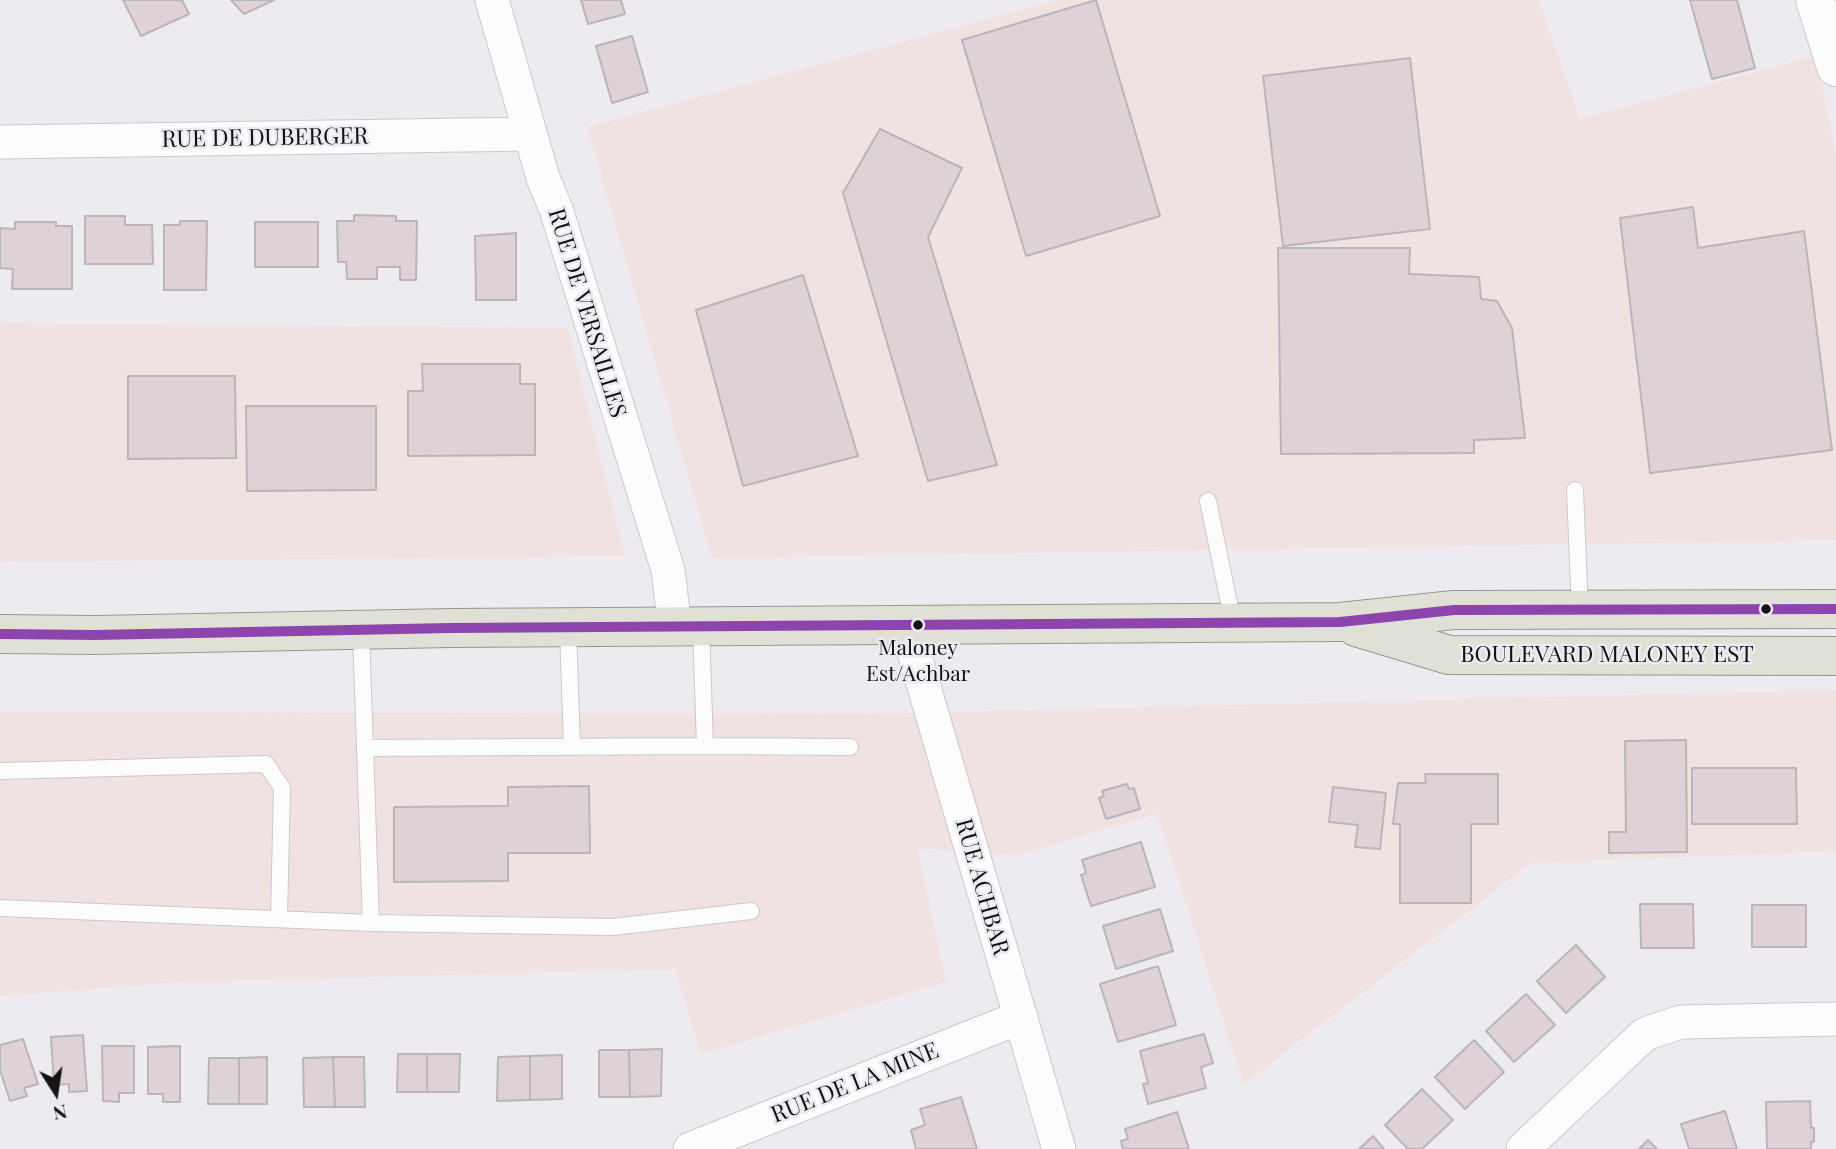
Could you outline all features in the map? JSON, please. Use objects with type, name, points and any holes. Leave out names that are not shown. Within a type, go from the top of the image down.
[{"type":"main road","name":"BOULEVARD MALONEY EST","points":[[0,634],[1340,622],[1454,610],[1836,609]]},
{"type":"main road","name":"BOULEVARD MALONEY EST","points":[[1340,622],[1449,655],[1836,656]]},
{"type":"street","name":"RUE DE VERSAILLES","points":[[492,0],[530,134],[688,628]]},
{"type":"street","points":[[1815,0],[1836,67]]},
{"type":"street","name":"RUE DE DUBERGER","points":[[0,142],[530,134]]},
{"type":"street","name":"RUE ACHBAR","points":[[906,625],[1059,1149]]},
{"type":"street","name":"RUE DE LA MINE","points":[[690,1149],[1021,1017]]},
{"type":"street","points":[[1524,1149],[1645,1034],[1681,1022],[1836,1019]]},
{"type":"lane","points":[[1575,490],[1580,610]]},
{"type":"lane","points":[[1208,501],[1233,622]]},
{"type":"lane","points":[[568,628],[572,747]]},
{"type":"lane","points":[[688,628],[705,747]]},
{"type":"lane","points":[[361,632],[371,923]]},
{"type":"lane","points":[[365,748],[850,747]]},
{"type":"lane","points":[[0,771],[266,764],[282,788],[279,918]]},
{"type":"lane","points":[[0,908],[371,923],[613,927],[751,911]]},
{"type":"shaded area","points":[[1058,0],[1539,0],[1580,119],[1816,56],[1836,156],[1836,540],[712,558],[587,127]]},
{"type":"shaded area","points":[[0,323],[568,328],[625,556],[0,562]]},
{"type":"shaded area","points":[[1836,690],[1836,851],[1531,863],[1244,1084],[1157,814],[1017,855],[917,848],[946,982],[701,1054],[675,969],[180,982],[0,996],[0,712],[872,714]]},
{"type":"building","points":[[123,0],[182,0],[189,14],[141,36]]},
{"type":"building","points":[[231,0],[274,0],[244,14]]},
{"type":"building","points":[[581,0],[621,0],[625,14],[588,24]]},
{"type":"building","points":[[1096,0],[1160,216],[1026,256],[962,40]]},
{"type":"building","points":[[1690,0],[1737,0],[1755,68],[1712,79]]},
{"type":"building","points":[[632,36],[648,92],[612,103],[596,46]]},
{"type":"building","points":[[1410,58],[1430,229],[1283,246],[1263,76]]},
{"type":"building","points":[[880,129],[962,168],[928,237],[997,465],[928,481],[843,193]]},
{"type":"building","points":[[1693,207],[1698,248],[1804,231],[1832,450],[1650,473],[1620,218]]},
{"type":"building","points":[[354,215],[396,216],[396,221],[417,221],[416,280],[400,280],[400,267],[377,267],[377,279],[347,279],[346,262],[338,262],[337,221],[354,221]]},
{"type":"building","points":[[85,216],[125,216],[125,225],[152,225],[153,264],[85,264]]},
{"type":"building","points":[[180,221],[207,221],[206,290],[164,290],[164,225],[180,225]]},
{"type":"building","points":[[15,222],[56,222],[56,226],[72,226],[72,289],[12,289],[13,269],[0,268],[0,228],[15,229]]},
{"type":"building","points":[[255,222],[318,222],[318,267],[255,267]]},
{"type":"building","points":[[516,233],[516,300],[476,300],[475,236]]},
{"type":"building","points":[[1278,248],[1410,248],[1409,274],[1479,277],[1481,299],[1497,301],[1512,328],[1525,438],[1474,440],[1474,453],[1281,454]]},
{"type":"building","points":[[803,275],[858,456],[743,486],[696,310]]},
{"type":"building","points":[[422,364],[520,364],[520,384],[535,384],[535,455],[408,456],[408,391],[423,391]]},
{"type":"building","points":[[128,376],[235,376],[236,458],[128,459]]},
{"type":"building","points":[[246,406],[376,406],[376,490],[247,491]]},
{"type":"building","points":[[1686,740],[1687,852],[1609,853],[1609,832],[1626,832],[1625,741]]},
{"type":"building","points":[[1692,768],[1796,768],[1797,824],[1692,824]]},
{"type":"building","points":[[1425,774],[1498,774],[1498,824],[1471,824],[1471,903],[1400,903],[1400,824],[1393,824],[1398,783],[1426,783]]},
{"type":"building","points":[[1127,784],[1129,789],[1134,788],[1140,809],[1106,819],[1099,798],[1104,796],[1102,791]]},
{"type":"building","points":[[589,786],[590,853],[508,853],[508,881],[394,882],[394,807],[508,806],[508,787]]},
{"type":"building","points":[[1333,787],[1386,793],[1380,849],[1355,847],[1358,825],[1329,822]]},
{"type":"building","points":[[1141,842],[1155,887],[1091,906],[1081,875],[1086,873],[1082,860]]},
{"type":"building","points":[[1640,904],[1693,904],[1694,948],[1641,948]]},
{"type":"building","points":[[1752,905],[1806,905],[1806,947],[1752,947]]},
{"type":"building","points":[[1160,909],[1173,951],[1116,969],[1103,926]]},
{"type":"building","points":[[1576,945],[1605,977],[1566,1013],[1537,981]]},
{"type":"building","points":[[1158,966],[1176,1025],[1118,1042],[1100,984]]},
{"type":"building","points":[[1526,994],[1555,1025],[1514,1062],[1486,1031]]},
{"type":"building","points":[[1204,1034],[1213,1063],[1201,1067],[1206,1088],[1148,1104],[1143,1084],[1148,1083],[1140,1051]]},
{"type":"building","points":[[83,1035],[87,1091],[69,1092],[69,1084],[54,1085],[51,1037]]},
{"type":"building","points":[[23,1039],[38,1084],[24,1088],[27,1096],[10,1101],[0,1070],[0,1045]]},
{"type":"building","points":[[1474,1040],[1504,1072],[1465,1109],[1435,1077]]},
{"type":"building","points":[[102,1046],[134,1046],[134,1093],[119,1093],[119,1102],[103,1101]]},
{"type":"building","points":[[180,1046],[180,1102],[163,1102],[163,1094],[148,1094],[148,1047]]},
{"type":"building","points":[[662,1049],[661,1096],[630,1097],[629,1050]]},
{"type":"building","points":[[599,1050],[629,1050],[630,1097],[599,1097]]},
{"type":"building","points":[[398,1054],[427,1054],[427,1092],[397,1092]]},
{"type":"building","points":[[427,1054],[460,1054],[459,1092],[427,1092]]},
{"type":"building","points":[[562,1055],[562,1099],[530,1100],[530,1056]]},
{"type":"building","points":[[530,1056],[530,1100],[497,1101],[498,1057]]},
{"type":"building","points":[[267,1057],[267,1104],[239,1104],[239,1058]]},
{"type":"building","points":[[333,1057],[364,1057],[365,1107],[335,1107]]},
{"type":"building","points":[[333,1057],[335,1107],[304,1107],[303,1058]]},
{"type":"building","points":[[209,1058],[239,1058],[239,1104],[208,1104]]},
{"type":"building","points":[[1422,1089],[1453,1120],[1422,1149],[1408,1149],[1385,1125]]},
{"type":"building","points":[[961,1097],[977,1149],[916,1149],[911,1130],[925,1125],[920,1109]]},
{"type":"building","points":[[1810,1101],[1811,1128],[1814,1128],[1811,1149],[1767,1149],[1766,1102]]},
{"type":"building","points":[[1725,1111],[1737,1149],[1689,1149],[1681,1124]]},
{"type":"building","points":[[1177,1112],[1189,1149],[1123,1149],[1121,1141],[1128,1139],[1125,1129]]},
{"type":"building","points":[[1373,1136],[1384,1149],[1359,1149]]},
{"type":"building","points":[[1648,1140],[1657,1149],[1639,1149]]},
{"type":"transit line","points":[[0,634],[1340,622],[1454,610],[1836,609]]},
{"type":"place","name":"Maloney Est/Achbar","points":[[918,625]]}]
